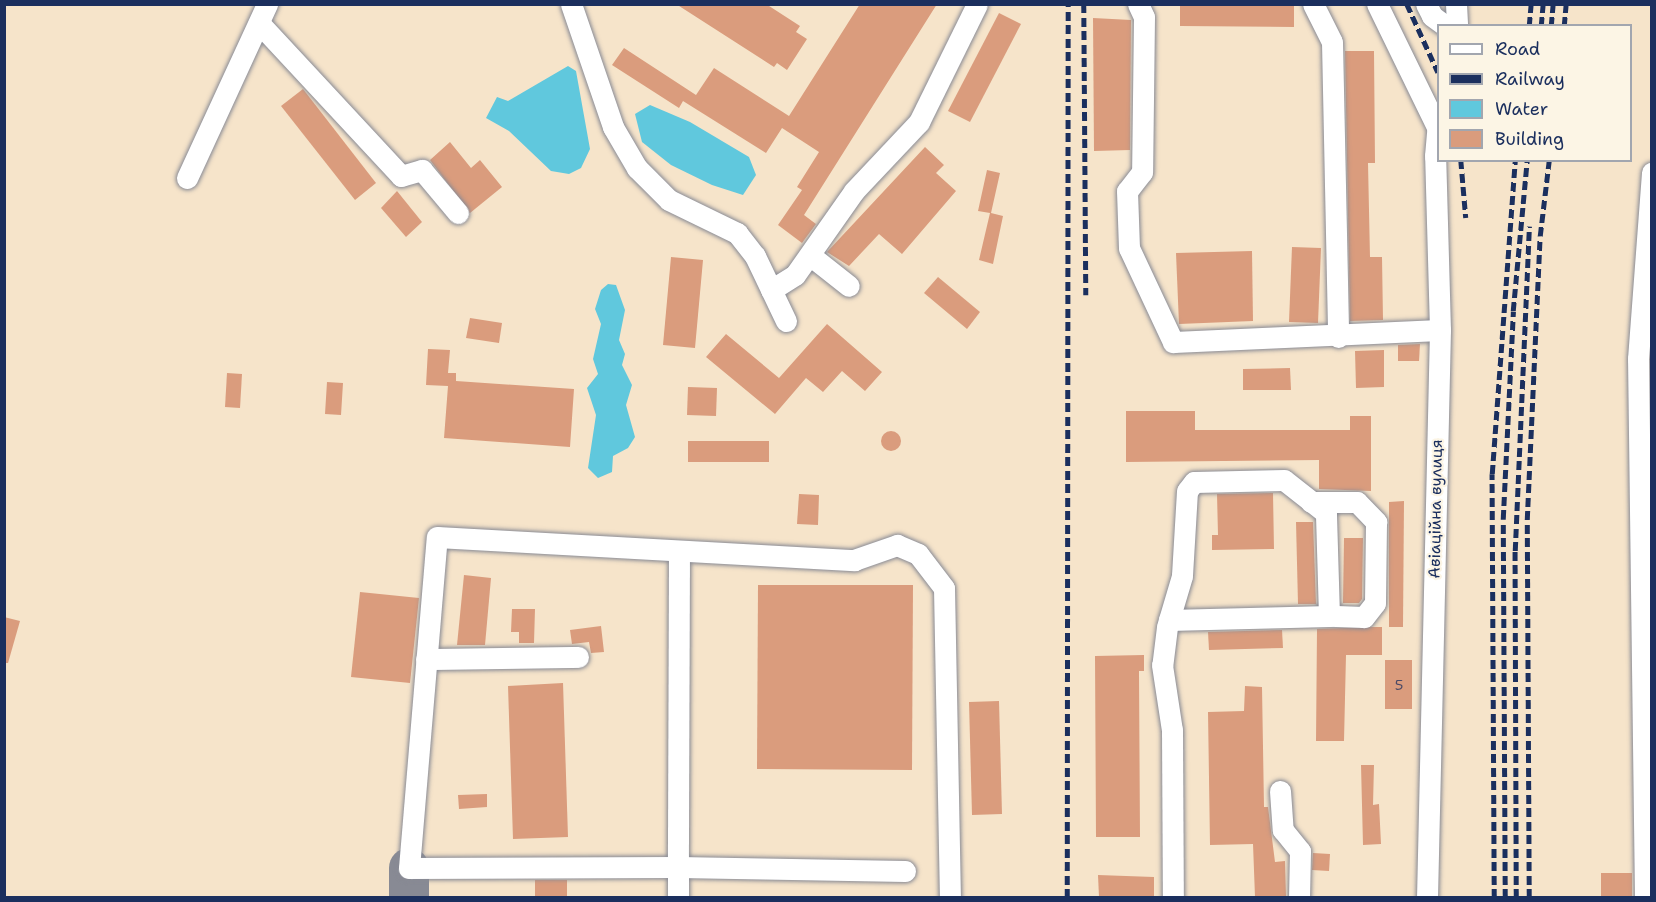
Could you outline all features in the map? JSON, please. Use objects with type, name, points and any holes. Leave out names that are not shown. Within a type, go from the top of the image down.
[{"type":"street","points":[[571,4],[613,127],[637,168],[669,200],[737,233],[754,256],[786,321]]},
{"type":"street","points":[[771,290],[795,275],[811,256],[854,191],[919,122],[977,4]]},
{"type":"street","points":[[1138,4],[1144,17],[1142,172],[1127,191],[1129,248],[1173,342],[1338,337],[1440,330]]},
{"type":"street","points":[[1313,4],[1332,42],[1338,337]]},
{"type":"street","points":[[1377,4],[1437,122]]},
{"type":"street","points":[[1426,4],[1432,16],[1443,24]]},
{"type":"street","points":[[1456,4],[1457,24]]},
{"type":"street","points":[[187,178],[263,14],[401,176],[422,170],[458,213]]},
{"type":"street","name":"Авіаційна вулиця","points":[[1427,897],[1440,330],[1438,162]]},
{"type":"street","points":[[1645,897],[1638,359],[1652,173]]},
{"type":"street","points":[[811,256],[849,286]]},
{"type":"street","points":[[1173,897],[1172,730],[1162,665],[1169,620],[1182,576],[1187,491],[1194,482],[1284,480],[1326,513],[1329,616]]},
{"type":"street","points":[[1169,620],[1364,617],[1375,603],[1376,522],[1357,502],[1311,502]]},
{"type":"street","points":[[904,871],[678,867],[409,868],[437,537],[854,561],[897,545],[918,554],[944,588],[950,897]]},
{"type":"street","points":[[678,897],[680,551]]},
{"type":"street","points":[[426,659],[578,657]]},
{"type":"street","points":[[1280,791],[1283,830],[1300,851],[1299,897]]},
{"type":"water","points":[[568,66],[576,71],[590,149],[581,168],[569,174],[551,171],[509,131],[486,118],[497,97],[508,101]]},
{"type":"water","points":[[650,105],[690,122],[749,157],[756,175],[743,195],[712,185],[671,165],[642,142],[635,114]]},
{"type":"water","points":[[608,284],[616,285],[625,310],[619,340],[625,354],[622,365],[632,385],[626,405],[635,437],[628,448],[613,456],[612,472],[598,478],[588,468],[596,415],[587,388],[598,374],[593,359],[601,324],[595,309],[601,290]]},
{"type":"building","points":[[676,4],[766,4],[800,26],[796,32],[807,39],[787,70],[777,63],[774,67]]},
{"type":"building","points":[[860,4],[937,4],[804,215],[816,224],[802,243],[778,225],[802,190],[797,187],[819,152],[782,128],[766,153],[683,101],[679,108],[612,65],[624,48],[696,95],[714,68],[789,116]]},
{"type":"building","points":[[1180,4],[1294,4],[1294,27],[1180,26]]},
{"type":"building","points":[[999,13],[1021,24],[970,122],[948,111]]},
{"type":"building","points":[[1093,18],[1131,20],[1130,150],[1094,151]]},
{"type":"building","points":[[1345,51],[1374,51],[1375,163],[1368,163],[1370,257],[1382,257],[1383,320],[1350,321]]},
{"type":"building","points":[[303,89],[376,183],[355,200],[281,106]]},
{"type":"building","points":[[450,142],[471,168],[480,160],[502,187],[470,213],[430,160]]},
{"type":"building","points":[[925,147],[944,165],[936,173],[956,191],[902,254],[879,234],[849,266],[827,252]]},
{"type":"building","points":[[987,170],[1000,173],[991,213],[1003,216],[993,264],[979,260],[990,213],[978,211]]},
{"type":"building","points":[[397,191],[422,222],[406,237],[381,208]]},
{"type":"building","points":[[1292,247],[1321,248],[1318,323],[1289,322]]},
{"type":"building","points":[[1252,251],[1253,321],[1179,324],[1176,253]]},
{"type":"building","points":[[671,257],[703,260],[695,348],[663,345]]},
{"type":"building","points":[[938,277],[980,312],[967,329],[924,293]]},
{"type":"building","points":[[470,318],[502,323],[499,343],[466,338]]},
{"type":"building","points":[[827,324],[882,372],[865,391],[842,371],[823,392],[806,378],[775,414],[706,357],[726,334],[779,378]]},
{"type":"building","points":[[1420,344],[1419,361],[1398,361],[1398,345]]},
{"type":"building","points":[[428,349],[450,350],[448,373],[456,373],[456,381],[574,389],[570,447],[444,438],[448,386],[426,385]]},
{"type":"building","points":[[1384,350],[1384,387],[1356,388],[1355,351]]},
{"type":"building","points":[[1290,368],[1291,390],[1243,390],[1243,369]]},
{"type":"building","points":[[227,373],[242,374],[240,408],[225,407]]},
{"type":"building","points":[[327,382],[343,383],[341,415],[325,414]]},
{"type":"building","points":[[688,387],[717,388],[716,416],[687,415]]},
{"type":"building","points":[[1126,411],[1195,411],[1195,430],[1350,430],[1350,416],[1371,416],[1371,491],[1319,489],[1319,460],[1126,462]]},
{"type":"building","points":[[891,431],[898,434],[901,441],[898,448],[891,451],[884,448],[881,441],[884,434]]},
{"type":"building","points":[[688,441],[769,441],[769,462],[688,462]]},
{"type":"building","points":[[1273,493],[1274,549],[1212,550],[1212,535],[1218,535],[1217,494]]},
{"type":"building","points":[[799,494],[819,495],[818,525],[797,524]]},
{"type":"building","points":[[1404,501],[1403,627],[1389,627],[1389,502]]},
{"type":"building","points":[[1296,522],[1313,522],[1316,604],[1298,604]]},
{"type":"building","points":[[1344,538],[1363,538],[1362,599],[1359,603],[1343,603]]},
{"type":"building","points":[[464,575],[491,578],[485,645],[457,645]]},
{"type":"building","points":[[758,585],[913,585],[912,770],[757,769]]},
{"type":"building","points":[[360,592],[419,598],[410,683],[351,677]]},
{"type":"building","points":[[512,609],[535,609],[534,643],[519,643],[519,632],[511,632]]},
{"type":"building","points":[[4,617],[20,621],[8,663],[4,663]]},
{"type":"building","points":[[601,626],[604,652],[591,653],[589,642],[572,644],[570,630]]},
{"type":"building","points":[[1382,627],[1382,655],[1346,655],[1344,741],[1316,741],[1317,629]]},
{"type":"building","points":[[1282,630],[1283,648],[1209,650],[1208,632]]},
{"type":"building","points":[[1144,655],[1144,671],[1139,671],[1140,837],[1096,837],[1095,656]]},
{"type":"building","points":[[1385,660],[1412,660],[1412,709],[1385,709]]},
{"type":"building","points":[[563,683],[568,837],[513,839],[508,686]]},
{"type":"building","points":[[1245,686],[1262,687],[1264,807],[1268,807],[1275,862],[1285,861],[1286,897],[1255,897],[1253,844],[1210,845],[1208,712],[1244,711]]},
{"type":"building","points":[[999,701],[1002,814],[972,815],[969,702]]},
{"type":"building","points":[[1361,765],[1374,765],[1373,805],[1379,804],[1381,844],[1363,845]]},
{"type":"building","points":[[487,794],[487,807],[459,809],[458,795]]},
{"type":"building","points":[[1313,853],[1330,854],[1329,871],[1312,870]]},
{"type":"building","points":[[1601,873],[1632,873],[1632,897],[1601,897]]},
{"type":"building","points":[[1098,875],[1154,877],[1154,897],[1099,897]]},
{"type":"building","points":[[535,880],[567,880],[567,897],[535,897]]},
{"type":"taxiway","points":[[409,868],[409,898]]},
{"type":"railway","points":[[1067,898],[1068,4]]},
{"type":"railway","points":[[1084,4],[1086,295]]},
{"type":"railway","points":[[1407,4],[1437,70]]},
{"type":"railway","points":[[1529,24],[1531,4]]},
{"type":"railway","points":[[1541,24],[1543,4]]},
{"type":"railway","points":[[1551,24],[1553,4]]},
{"type":"railway","points":[[1564,24],[1566,4]]},
{"type":"railway","points":[[1461,162],[1466,218]]},
{"type":"railway","points":[[1494,898],[1492,474],[1515,162]]},
{"type":"railway","points":[[1505,898],[1503,519],[1513,311],[1527,162]]},
{"type":"railway","points":[[1529,898],[1527,520],[1540,236],[1549,162]]},
{"type":"railway","points":[[1516,898],[1515,551],[1529,226]]}]
